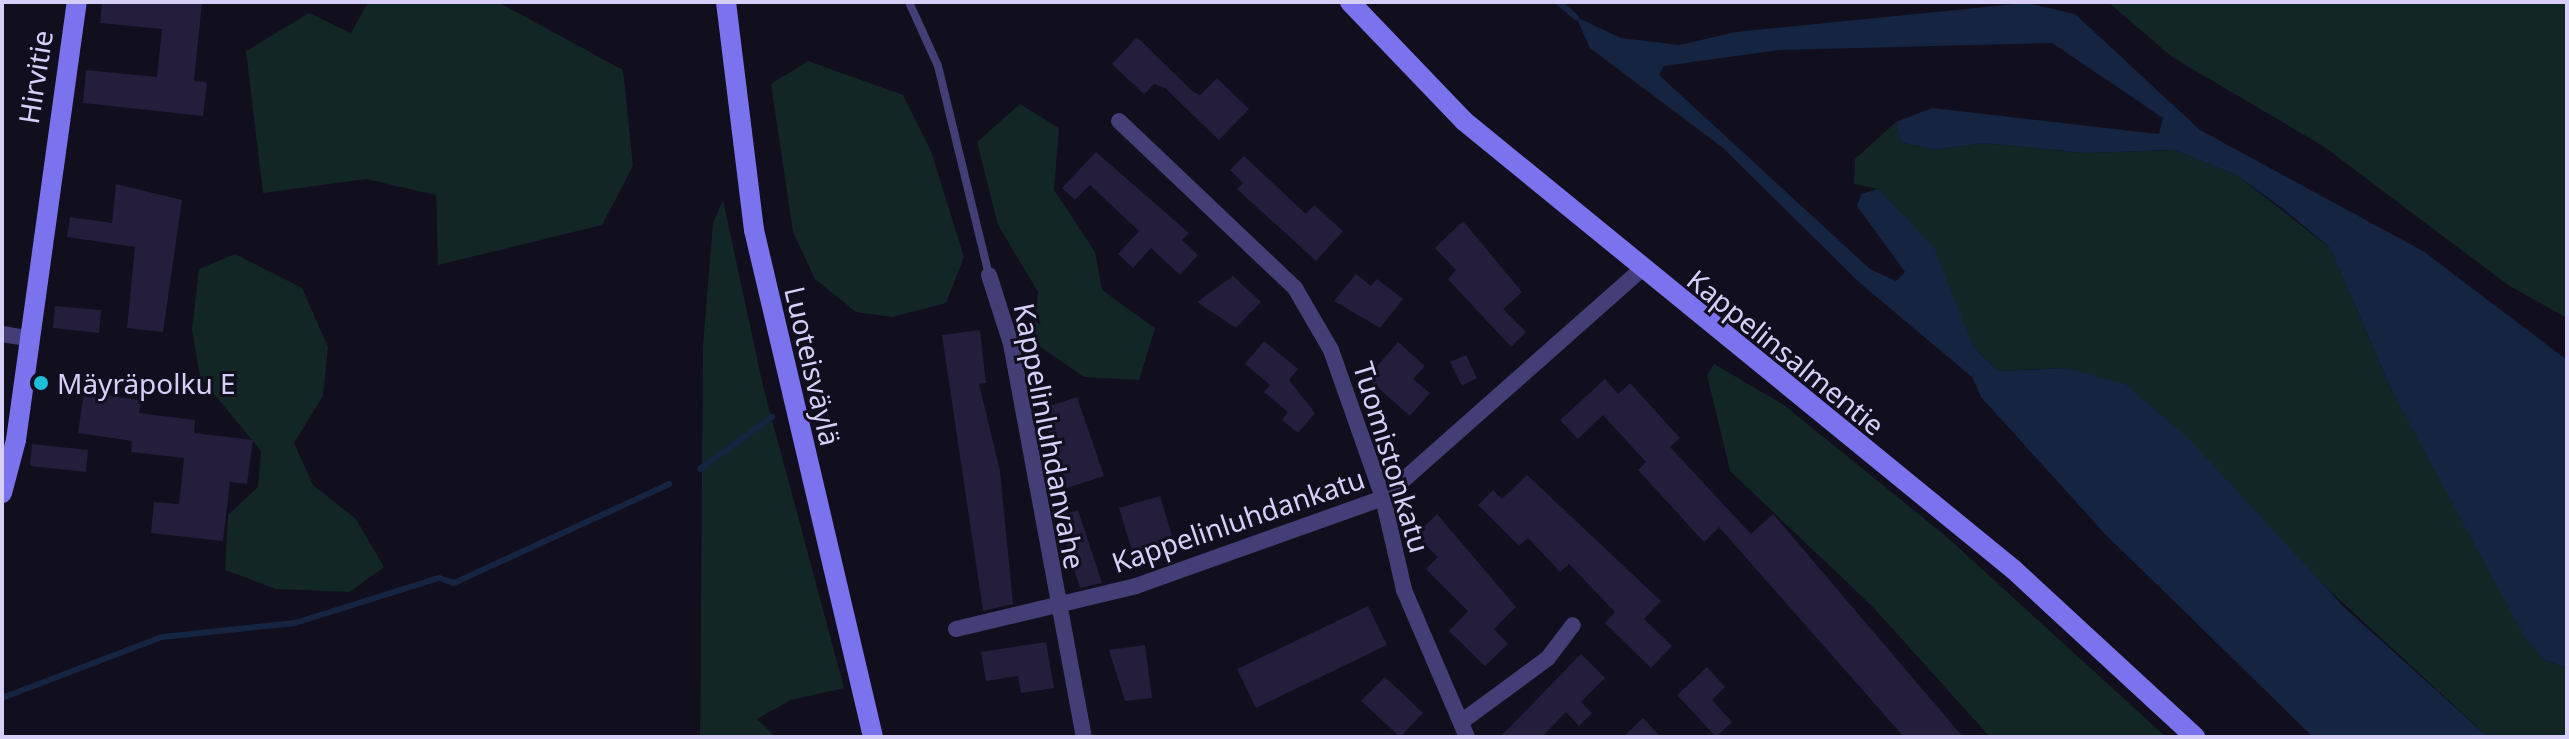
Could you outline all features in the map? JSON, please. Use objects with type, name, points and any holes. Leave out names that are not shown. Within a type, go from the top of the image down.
[{"type":"street","name":"Hirvitie","points":[[2,493],[77,2]]},
{"type":"street","name":"Luoteisväylä","points":[[726,2],[754,230],[873,737]]},
{"type":"street","name":"Kappelinsalmentie","points":[[1350,2],[1464,121],[1641,270],[2013,569],[2195,737]]},
{"type":"street","name":"Tuomistonkatu","points":[[1119,121],[1295,288],[1331,350],[1383,498],[1404,590],[1464,730]]},
{"type":"street","name":"Kappelinluhdankatu","points":[[956,629],[1057,608],[1383,498],[1641,270]]},
{"type":"street","name":"Kappelinluhdanvahe","points":[[989,275],[1011,344],[1057,608]]},
{"type":"street","points":[[2,334],[28,338]]},
{"type":"street","points":[[1057,608],[1084,737]]},
{"type":"street","points":[[1464,730],[1548,658],[1573,625]]},
{"type":"lane","points":[[909,2],[938,66],[989,275]]},
{"type":"green space","points":[[368,2],[498,2],[623,70],[633,166],[602,225],[438,265],[436,195],[366,179],[263,193],[246,51],[309,13],[351,33]]},
{"type":"green space","points":[[2108,2],[2567,2],[2567,318],[2508,285],[2323,146],[2172,57]]},
{"type":"green space","points":[[808,61],[903,95],[931,151],[964,257],[946,303],[892,317],[856,312],[815,279],[793,232],[771,84]]},
{"type":"green space","points":[[1020,104],[1059,128],[1054,190],[1095,252],[1102,290],[1155,328],[1139,380],[1084,377],[1033,342],[1038,292],[998,225],[977,142]]},
{"type":"green space","points":[[1896,122],[1901,142],[1934,150],[1984,143],[2084,153],[2175,150],[2238,176],[2330,248],[2391,389],[2544,660],[2567,668],[2567,737],[2488,737],[2288,552],[2066,368],[1998,371],[1973,347],[1878,189],[1854,184],[1855,159]]},
{"type":"green space","points":[[723,200],[763,386],[844,688],[791,700],[757,719],[775,737],[700,737],[703,346],[713,223]]},
{"type":"green space","points":[[235,254],[302,288],[328,347],[323,396],[294,443],[313,485],[356,519],[384,567],[350,592],[276,589],[225,570],[228,515],[258,487],[261,451],[200,377],[192,330],[199,269]]},
{"type":"green space","points":[[1714,364],[1784,405],[1948,538],[2166,737],[1990,737],[1872,606],[1730,471],[1707,375]]},
{"type":"water","points":[[2026,3],[2075,14],[2200,130],[2423,251],[2567,360],[2567,668],[2544,660],[2524,636],[2391,389],[2330,248],[2286,211],[2238,176],[2175,150],[2084,153],[1984,143],[1934,150],[1901,142],[1896,122],[1932,108],[2159,134],[2163,118],[2052,43],[1779,50],[1664,66],[1659,75],[1870,269],[1896,281],[1905,272],[1857,206],[1861,194],[1878,189],[1934,247],[1973,347],[1998,371],[2066,368],[2125,384],[2189,439],[2345,608],[2488,737],[2313,737],[2105,534],[1981,397],[1972,377],[1861,284],[1723,148],[1590,48],[1576,17],[1621,38],[1679,45],[1736,32]]},
{"type":"building","points":[[102,2],[202,2],[194,81],[207,82],[203,116],[83,103],[86,70],[157,77],[162,29],[100,23]]},
{"type":"building","points":[[1137,37],[1192,91],[1200,95],[1217,78],[1249,109],[1219,140],[1165,88],[1154,84],[1144,94],[1112,64]]},
{"type":"building","points":[[1096,152],[1189,233],[1182,240],[1198,255],[1180,275],[1151,248],[1133,268],[1118,254],[1139,231],[1090,185],[1075,200],[1062,188]]},
{"type":"building","points":[[1244,156],[1306,214],[1314,205],[1343,231],[1316,261],[1237,189],[1243,183],[1230,170]]},
{"type":"building","points":[[116,184],[182,200],[163,332],[127,328],[135,247],[67,237],[70,217],[112,223]]},
{"type":"building","points":[[1463,221],[1522,292],[1503,309],[1526,332],[1511,347],[1448,279],[1456,270],[1435,248]]},
{"type":"building","points":[[1356,274],[1371,286],[1377,279],[1403,299],[1380,328],[1334,301]]},
{"type":"building","points":[[1233,276],[1261,302],[1236,328],[1197,302]]},
{"type":"building","points":[[55,306],[101,310],[99,333],[53,328]]},
{"type":"building","points":[[980,330],[986,383],[979,384],[1000,471],[1013,604],[983,611],[942,335]]},
{"type":"building","points":[[1264,341],[1298,369],[1289,380],[1315,413],[1298,433],[1282,420],[1288,412],[1264,392],[1270,385],[1245,364]]},
{"type":"building","points":[[1398,342],[1425,366],[1413,379],[1430,393],[1410,416],[1367,378]]},
{"type":"building","points":[[1466,355],[1477,378],[1462,386],[1450,362]]},
{"type":"building","points":[[1605,379],[1618,394],[1630,383],[1680,438],[1670,447],[1751,534],[1773,514],[1963,737],[1904,737],[1719,527],[1704,542],[1638,470],[1646,462],[1603,415],[1578,439],[1560,420]]},
{"type":"building","points":[[84,392],[141,400],[139,413],[195,420],[194,433],[253,440],[247,484],[230,482],[223,541],[151,533],[154,502],[179,504],[184,458],[131,452],[132,441],[78,433]]},
{"type":"building","points":[[1077,397],[1104,476],[1067,488],[1041,409]]},
{"type":"building","points":[[32,444],[88,450],[86,472],[30,466]]},
{"type":"building","points":[[1527,475],[1661,601],[1644,619],[1672,646],[1651,668],[1605,623],[1615,612],[1569,564],[1560,572],[1528,538],[1519,546],[1478,505],[1493,490],[1502,499]]},
{"type":"building","points":[[1160,496],[1177,552],[1136,564],[1119,508]]},
{"type":"building","points":[[1078,510],[1102,583],[1080,588],[1057,517]]},
{"type":"building","points":[[1437,514],[1516,607],[1494,629],[1508,644],[1485,666],[1449,631],[1468,611],[1426,569],[1438,557],[1416,535]]},
{"type":"building","points":[[1368,606],[1387,645],[1256,708],[1237,669]]},
{"type":"building","points":[[1046,642],[1054,688],[1021,693],[1018,676],[986,681],[981,652]]},
{"type":"building","points":[[1145,645],[1152,698],[1125,701],[1109,650]]},
{"type":"building","points":[[1581,654],[1605,678],[1581,702],[1592,713],[1579,726],[1566,712],[1542,737],[1500,737]]},
{"type":"building","points":[[1707,667],[1725,687],[1712,700],[1732,722],[1716,737],[1677,695]]},
{"type":"building","points":[[1385,677],[1423,713],[1400,737],[1361,701]]},
{"type":"building","points":[[1643,718],[1661,737],[1623,737]]},
{"type":"waterway","points":[[1558,2],[1576,17]]},
{"type":"waterway","points":[[700,469],[772,417]]},
{"type":"waterway","points":[[2,698],[162,637],[295,623],[439,578],[454,583],[669,484]]},
{"type":"place","name":"Mäyräpolku E","points":[[41,383]]}]
